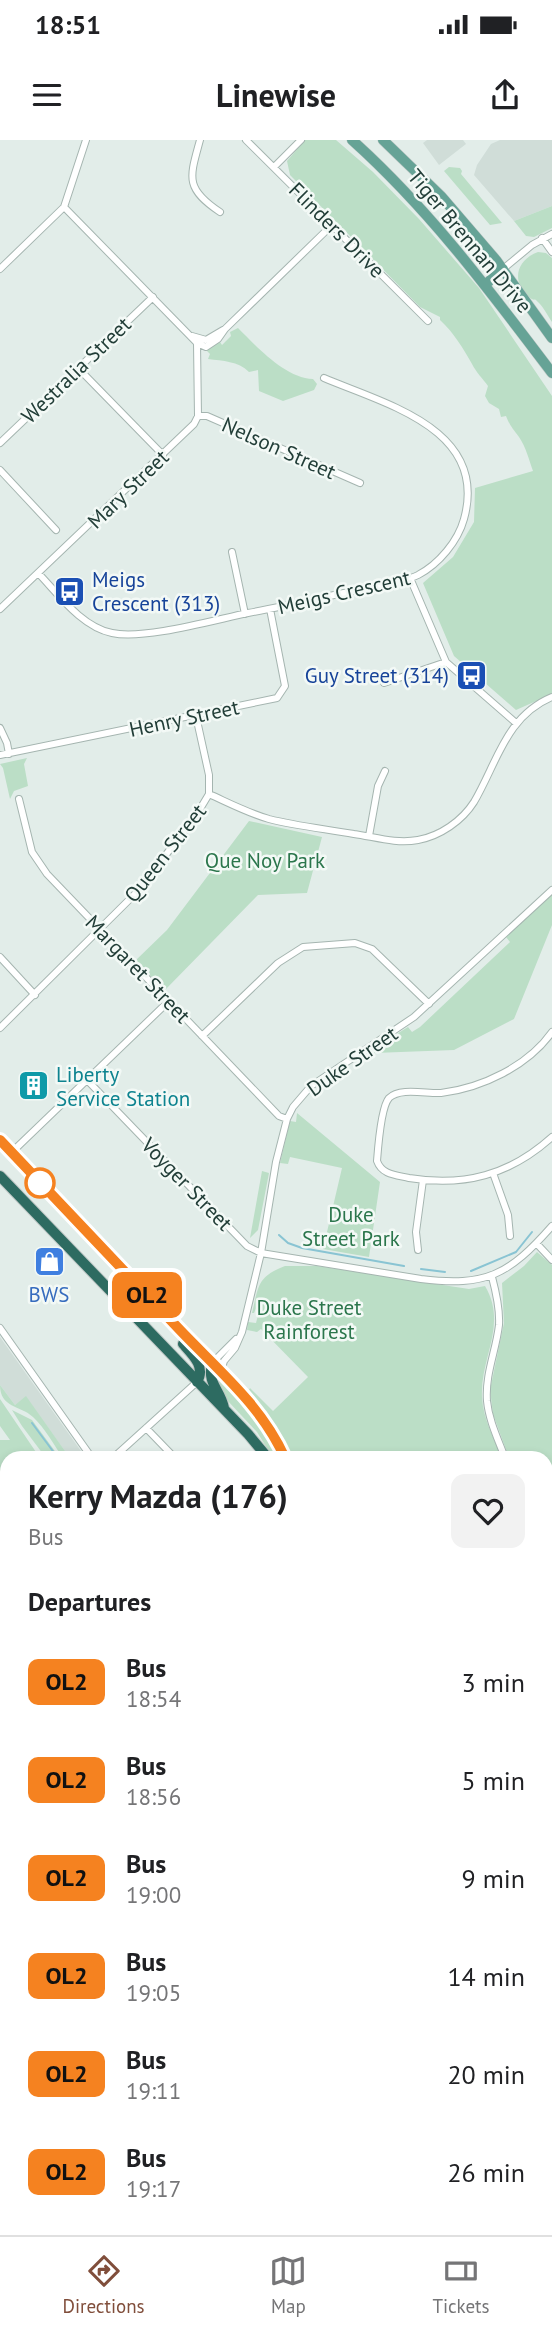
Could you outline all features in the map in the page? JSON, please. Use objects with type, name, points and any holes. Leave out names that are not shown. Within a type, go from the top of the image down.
[{"type":"highway","points":[[0,1140],[75,1222],[221,1371],[262,1418],[281,1451]]},
{"type":"highway","points":[[2,1182],[59,1237],[261,1451]]},
{"type":"highway","points":[[59,1237],[75,1222]]},
{"type":"highway","points":[[148,1297],[168,1326],[195,1357],[201,1372],[197,1382]]},
{"type":"highway","points":[[212,1363],[210,1378],[222,1398],[225,1410]]},
{"type":"main road","name":"Tiger Brennan Drive","points":[[352,140],[378,163],[423,211],[485,284],[552,373]]},
{"type":"main road","name":"Tiger Brennan Drive","points":[[383,140],[441,196],[503,269],[552,338]]},
{"type":"main road","points":[[485,284],[503,269]]},
{"type":"street","points":[[0,269],[64,207],[86,140]]},
{"type":"street","points":[[200,140],[191,181],[199,194],[220,212]]},
{"type":"street","name":"Flinders Drive","points":[[246,140],[428,321]]},
{"type":"street","points":[[274,167],[301,140]]},
{"type":"street","points":[[64,207],[201,346],[198,416]]},
{"type":"street","points":[[201,346],[225,329],[332,225]]},
{"type":"street","points":[[503,269],[542,238],[552,234]]},
{"type":"street","points":[[542,238],[552,252]]},
{"type":"street","name":"Westralia Street","points":[[0,443],[153,297]]},
{"type":"street","points":[[78,368],[163,455]]},
{"type":"street","name":"Meigs Crescent","points":[[39,574],[80,616],[99,628],[114,633],[150,632],[270,609],[410,578],[432,566],[463,525],[467,492],[457,456],[450,443],[428,424],[324,378]]},
{"type":"street","name":"Mary Street","points":[[0,609],[163,455],[194,424],[198,416]]},
{"type":"street","name":"Nelson Street","points":[[198,416],[207,416],[360,483]]},
{"type":"street","points":[[0,470],[56,530]]},
{"type":"street","points":[[232,552],[244,614]]},
{"type":"street","points":[[410,578],[446,662],[516,723]]},
{"type":"street","name":"Henry Street","points":[[0,755],[274,699],[281,694],[285,686],[270,609]]},
{"type":"street","points":[[384,683],[446,662]]},
{"type":"street","points":[[196,716],[209,775],[209,794],[266,818],[395,841],[418,840],[430,837],[453,824],[473,804],[498,751],[516,723],[530,710],[552,697]]},
{"type":"street","points":[[0,728],[9,754]]},
{"type":"street","points":[[369,836],[378,786],[385,771]]},
{"type":"street","name":"Queen Street","points":[[0,1028],[100,931],[146,882],[209,794]]},
{"type":"street","name":"Margaret Street","points":[[19,799],[32,852],[39,864],[279,1116],[288,1119]]},
{"type":"street","name":"Duke Street","points":[[221,1371],[223,1362],[235,1348],[242,1332],[261,1253],[276,1162],[293,1107],[311,1086],[393,1032],[429,1004],[552,890]]},
{"type":"street","points":[[202,1036],[278,963],[303,947],[355,943],[372,949],[429,1004]]},
{"type":"street","points":[[0,957],[35,995]]},
{"type":"street","points":[[12,1152],[169,1002]]},
{"type":"street","points":[[552,1032],[536,1049],[514,1065],[476,1085],[444,1092],[398,1093],[389,1098],[383,1115],[377,1164],[388,1173],[423,1180],[464,1181],[493,1173],[526,1157],[552,1137]]},
{"type":"street","name":"Voyger Street","points":[[87,1080],[247,1246],[261,1253]]},
{"type":"street","points":[[493,1173],[508,1215],[510,1236]]},
{"type":"street","points":[[418,1250],[416,1232],[423,1180]]},
{"type":"street","points":[[261,1253],[447,1282],[471,1282],[492,1276],[524,1257],[552,1226]]},
{"type":"street","points":[[537,1244],[552,1260]]},
{"type":"street","points":[[492,1276],[497,1295],[499,1325],[488,1376],[487,1402],[489,1416],[502,1451]]},
{"type":"street","points":[[0,1328],[87,1451]]},
{"type":"street","points":[[212,1363],[242,1332]]},
{"type":"street","points":[[121,1451],[197,1382]]},
{"type":"street","points":[[146,1428],[167,1451]]},
{"type":"shaded area","points":[[427,140],[463,140],[466,144],[439,165],[423,143]]},
{"type":"shaded area","points":[[500,140],[552,140],[552,206],[514,221],[474,175],[477,165],[491,144]]},
{"type":"shaded area","points":[[0,1337],[81,1451],[65,1451],[26,1397],[15,1405],[0,1385]]},
{"type":"green space","points":[[305,140],[336,140],[373,172],[419,219],[479,288],[552,396],[552,694],[516,710],[454,656],[423,583],[453,557],[474,522],[475,488],[533,471],[527,454],[506,416],[501,417],[499,409],[489,403],[485,396],[488,386],[440,317],[420,307],[290,175],[287,161]]},
{"type":"green space","points":[[449,167],[460,168],[461,174],[502,223],[490,225],[444,171]]},
{"type":"green space","points":[[552,206],[552,228],[534,237],[526,236],[514,221]]},
{"type":"green space","points":[[538,252],[546,253],[552,258],[552,322],[539,303],[523,291],[518,278],[518,272],[525,260]]},
{"type":"green space","points":[[238,328],[282,367],[313,379],[317,384],[314,390],[283,401],[259,391],[258,370],[249,372],[235,364],[208,359],[210,354],[206,350],[211,344],[220,342],[222,345],[231,336],[230,332]]},
{"type":"green space","points":[[27,758],[24,764],[28,786],[14,791],[10,799],[0,764]]},
{"type":"green space","name":"Que Noy Park","points":[[249,821],[322,837],[307,893],[258,895],[165,990],[135,961],[167,930]]},
{"type":"green space","points":[[552,894],[552,925],[514,1019],[454,1050],[374,1053],[374,1048],[408,1027],[412,1032],[420,1027],[510,942],[506,937]]},
{"type":"green space","name":"Duke Street Park","points":[[297,1113],[380,1182],[369,1257],[323,1249],[342,1168],[290,1157],[288,1164],[280,1163],[290,1121],[296,1122]]},
{"type":"green space","points":[[262,1171],[269,1173],[258,1230],[250,1238]]},
{"type":"green space","points":[[537,1252],[552,1265],[552,1451],[506,1451],[493,1414],[490,1390],[504,1323],[502,1283]]},
{"type":"green space","name":"Duke Street Rainforest","points":[[285,1266],[317,1266],[469,1289],[485,1286],[494,1314],[494,1328],[482,1382],[482,1397],[487,1421],[499,1451],[288,1451],[276,1427],[249,1390],[250,1388],[273,1411],[308,1377],[261,1329],[257,1332],[247,1330],[248,1322],[256,1323],[260,1307],[257,1306],[252,1313],[256,1295],[264,1278]]},
{"type":"green space","points":[[222,1381],[264,1428],[277,1451],[269,1451],[257,1432],[226,1399],[217,1383]]},
{"type":"green space","points":[[0,1385],[15,1405],[26,1396],[65,1451],[58,1451],[33,1417],[7,1402]]},
{"type":"green space","points":[[0,1399],[35,1451],[0,1451],[0,1440],[10,1440],[0,1426]]},
{"type":"green space","points":[[12,1410],[32,1420],[55,1451],[41,1451]]},
{"type":"waterway","points":[[471,1271],[516,1252],[532,1232]]},
{"type":"waterway","points":[[279,1235],[288,1243],[302,1248],[404,1266]]},
{"type":"waterway","points":[[421,1269],[445,1272]]},
{"type":"waterway","points":[[32,1423],[53,1451]]},
{"type":"bus line","name":"OL2","points":[[0,1140],[75,1222],[246,1398],[274,1436],[282,1451]]},
{"type":"place","name":"Meigs Crescent (313)","points":[[69,591]]},
{"type":"place","name":"Guy Street (314)","points":[[472,675]]},
{"type":"place","name":"Liberty Service Station","points":[[33,1086]]},
{"type":"place","name":"BWS","points":[[49,1262]]}]
